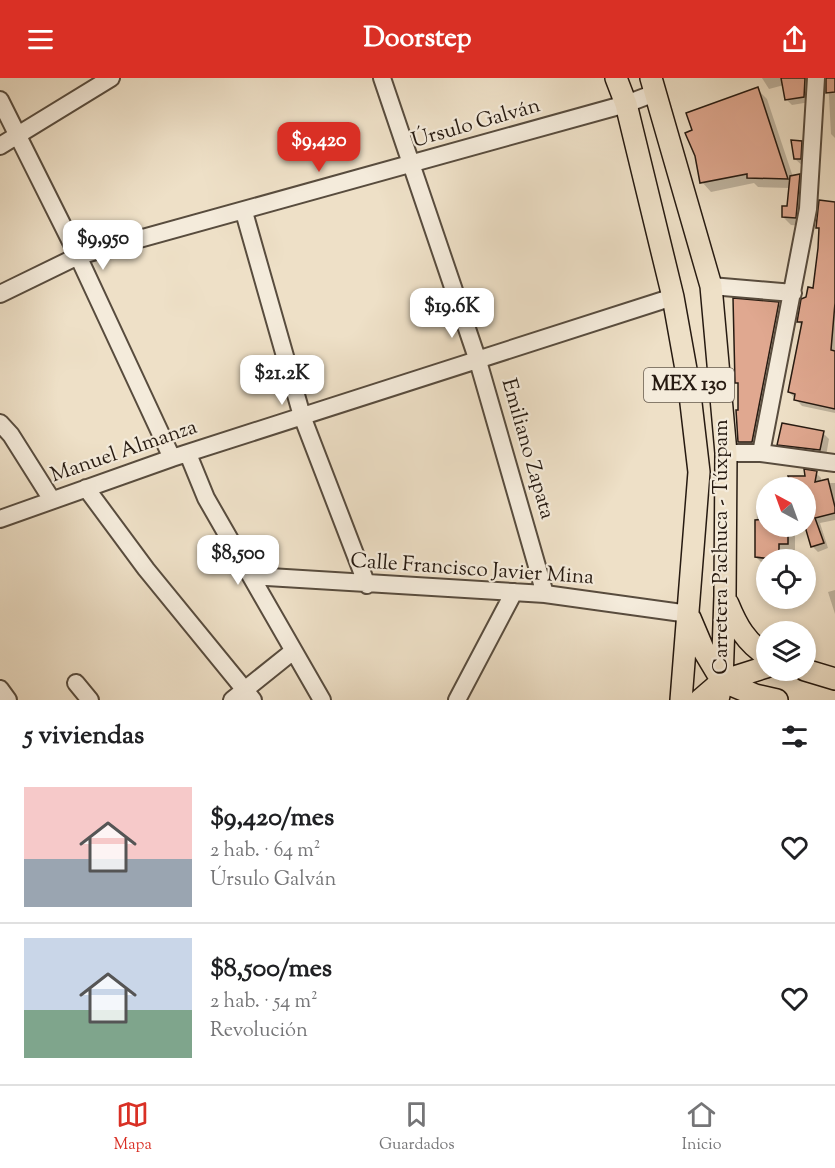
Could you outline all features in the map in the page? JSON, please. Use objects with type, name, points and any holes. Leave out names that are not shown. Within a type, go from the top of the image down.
[{"type":"main road","name":"Carretera Pachuca - Túxpam","points":[[616,78],[626,104],[673,297],[689,386],[699,472],[681,700]]},
{"type":"main road","name":"Carretera Pachuca - Túxpam","points":[[653,86],[711,286],[726,453],[725,596],[720,691]]},
{"type":"main road","points":[[725,596],[737,627],[756,648]]},
{"type":"main road","points":[[689,614],[720,691]]},
{"type":"main road","points":[[700,700],[756,672]]},
{"type":"main road","points":[[816,673],[835,679]]},
{"type":"main road","points":[[720,691],[777,700]]},
{"type":"street","points":[[0,146],[111,78]]},
{"type":"street","name":"Emiliano Zapata","points":[[382,78],[478,361],[545,594]]},
{"type":"street","points":[[761,453],[808,209],[816,78]]},
{"type":"street","name":"Úrsulo Galván","points":[[0,294],[78,256],[244,212],[626,104],[653,86]]},
{"type":"street","points":[[0,100],[180,456],[207,498],[292,652],[322,700]]},
{"type":"street","points":[[244,212],[302,416],[367,585]]},
{"type":"street","points":[[711,286],[793,293]]},
{"type":"street","name":"Manuel Almanza","points":[[0,519],[180,456],[673,297]]},
{"type":"street","points":[[0,423],[11,435],[52,500]]},
{"type":"street","points":[[726,453],[761,453],[835,463]]},
{"type":"street","points":[[86,488],[243,697],[292,652]]},
{"type":"street","name":"Calle Francisco Javier Mina","points":[[252,576],[367,585],[545,594],[689,614]]},
{"type":"street","points":[[457,700],[514,592]]},
{"type":"street","points":[[76,683],[90,700]]},
{"type":"street","points":[[0,689],[8,700]]},
{"type":"building","points":[[781,78],[805,78],[804,97],[785,100]]},
{"type":"building","points":[[826,78],[835,78],[835,92],[826,93]]},
{"type":"building","points":[[758,87],[788,179],[747,178],[747,174],[700,183],[695,156],[685,133],[692,130],[686,113]]},
{"type":"building","points":[[791,140],[802,141],[801,159],[794,159]]},
{"type":"building","points":[[800,174],[796,218],[782,217],[782,206],[787,206],[790,176]]},
{"type":"building","points":[[819,200],[835,202],[835,303],[831,350],[835,351],[835,409],[794,400],[795,394],[788,392],[802,322],[797,322],[801,299],[806,297],[808,287],[813,288],[818,248],[819,228],[816,228]]},
{"type":"building","points":[[733,298],[779,302],[752,442],[738,442],[736,410],[738,410],[738,383],[735,383]]},
{"type":"building","points":[[782,423],[824,431],[820,450],[777,445]]},
{"type":"building","points":[[804,469],[817,471],[816,477],[788,476],[805,476]]},
{"type":"building","points":[[828,479],[835,513],[816,518],[816,482]]},
{"type":"building","points":[[755,520],[756,537],[788,537],[788,544],[779,544],[779,549],[756,549],[755,557]]},
{"type":"building","points":[[816,521],[824,543],[811,547],[808,537],[816,537]]}]
